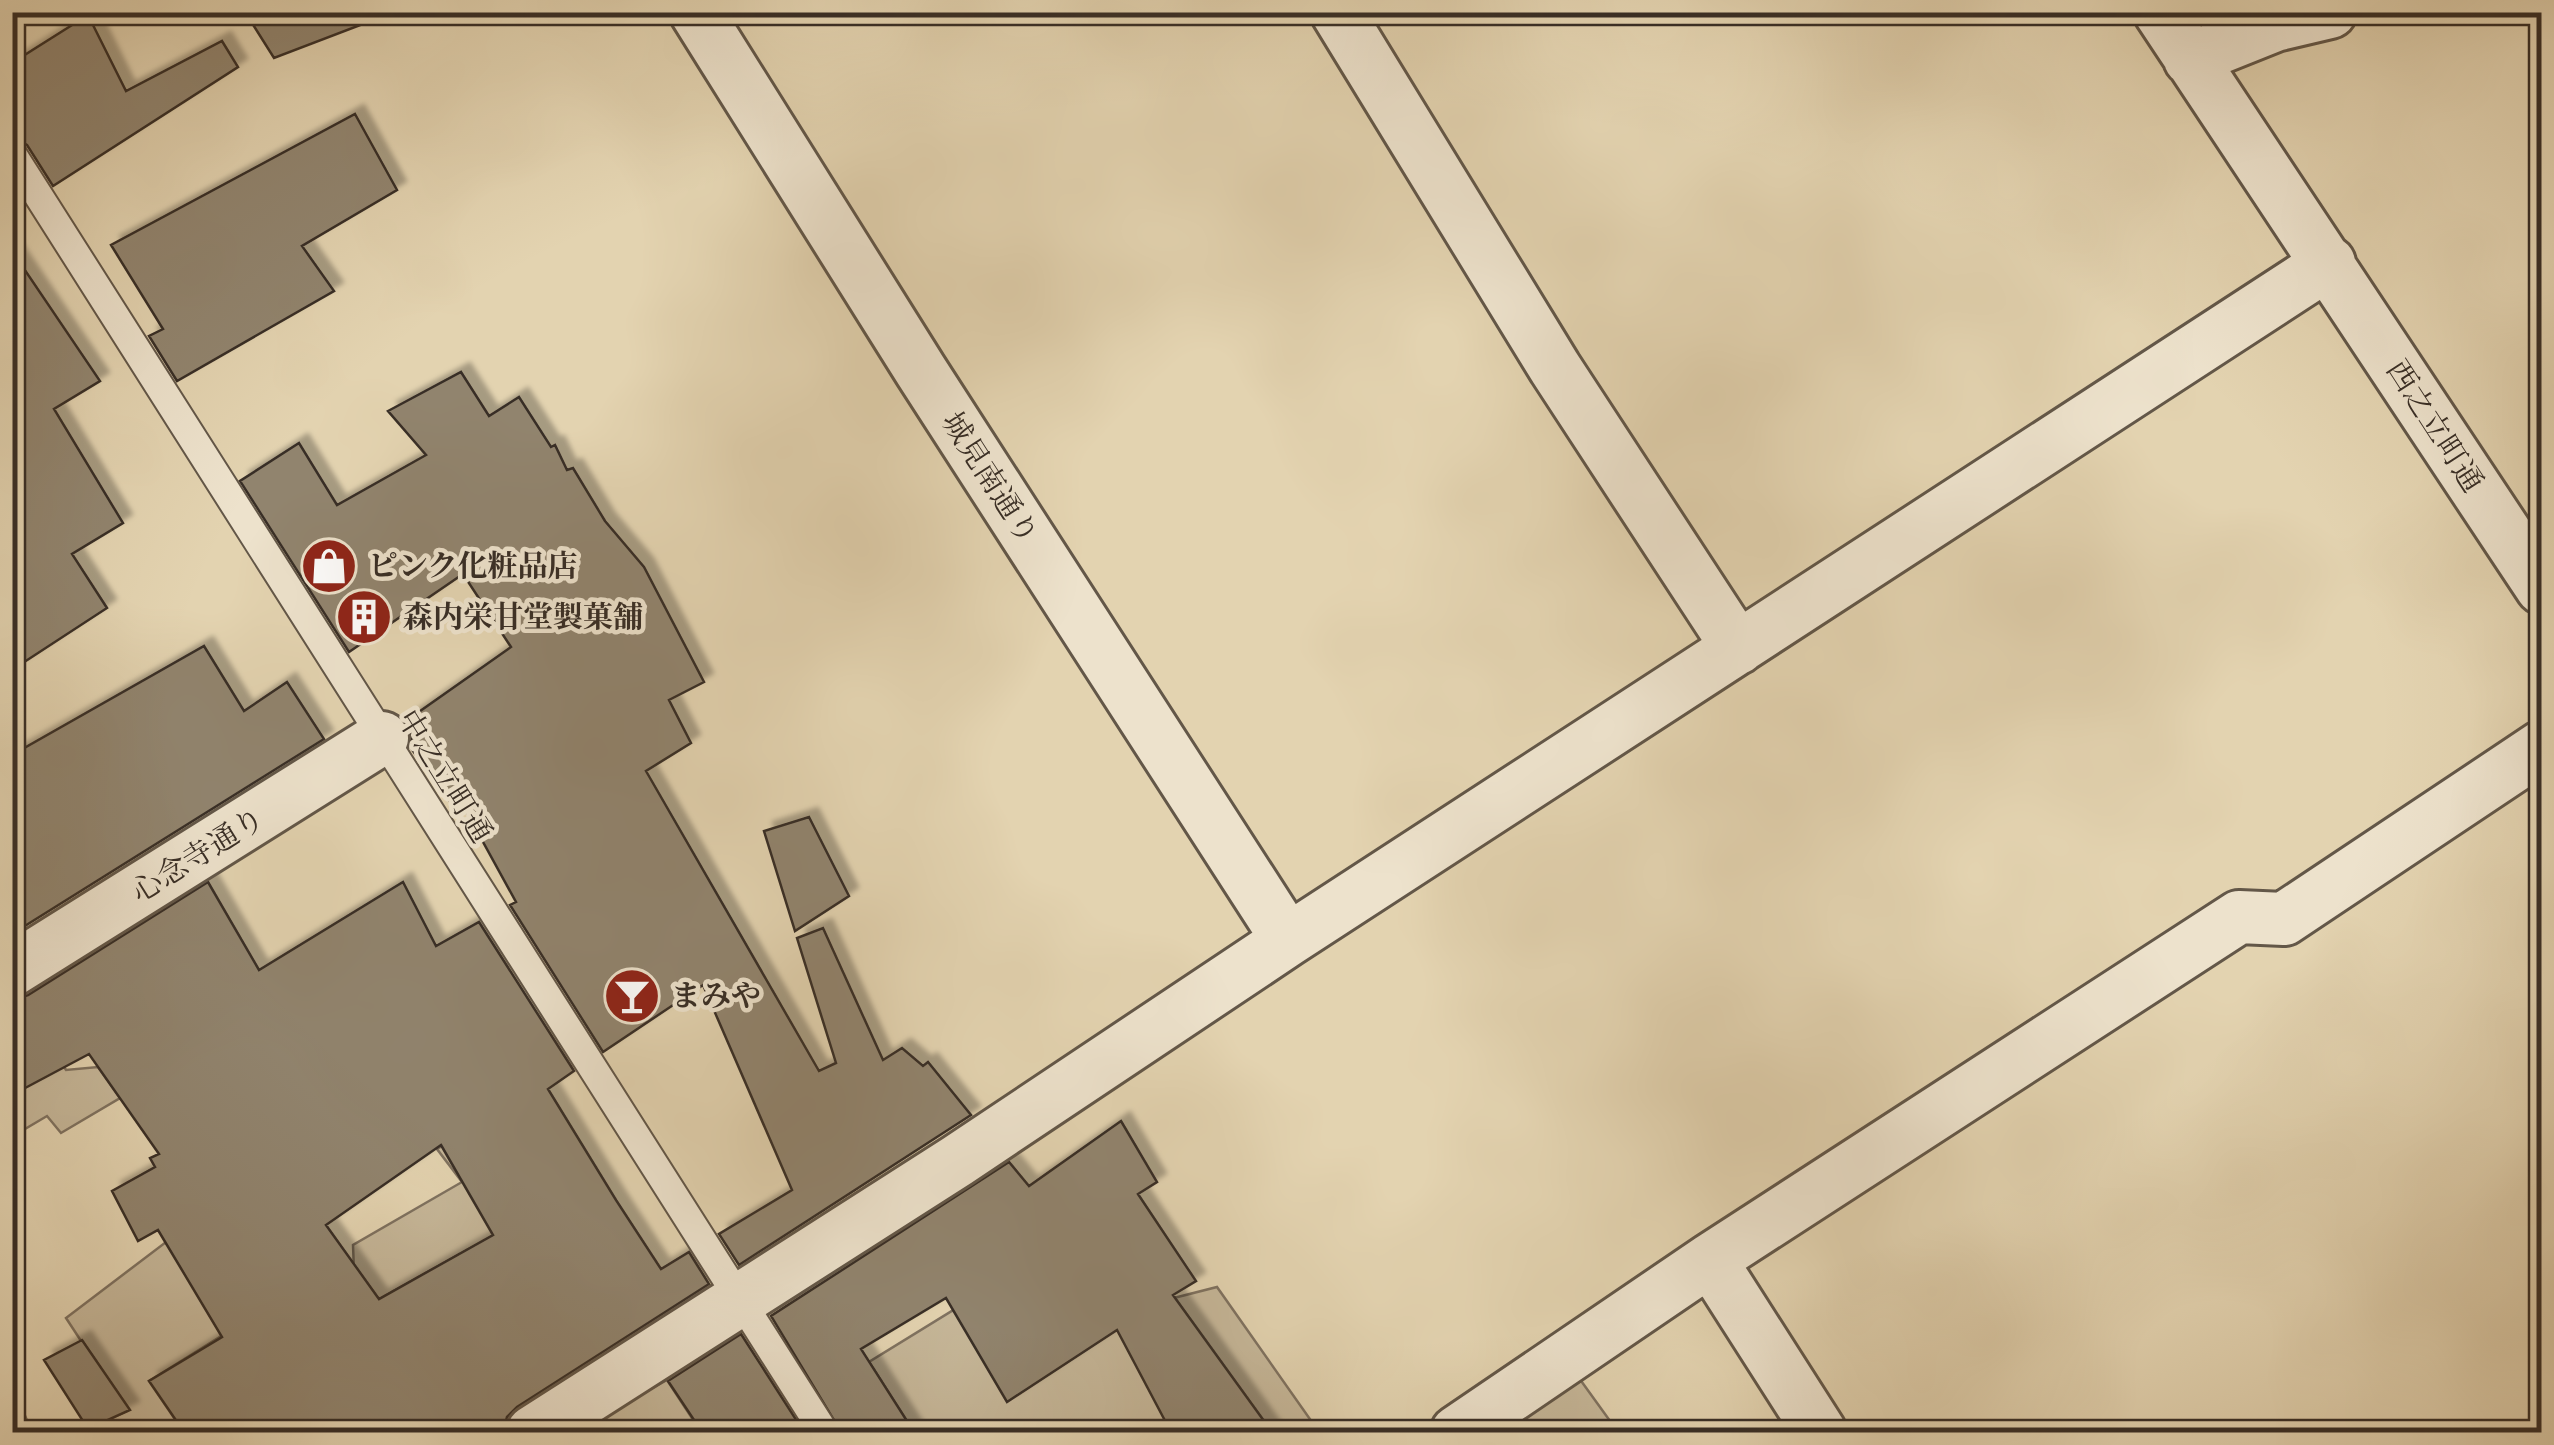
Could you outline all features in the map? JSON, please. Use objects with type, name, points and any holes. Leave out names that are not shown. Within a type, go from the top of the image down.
[{"type":"street","name":"城見南通り","points":[[696,12],[921,371],[1288,940]]},
{"type":"street","points":[[1337,12],[1554,368],[1738,648]]},
{"type":"street","name":"西之立町通","points":[[2160,12],[2542,588]]},
{"type":"street","points":[[2190,59],[2275,25],[2330,12]]},
{"type":"street","points":[[533,1432],[957,1162],[1288,940],[2329,263]]},
{"type":"street","name":"心念寺通り","points":[[12,970],[382,738]]},
{"type":"street","points":[[1456,1432],[1710,1260],[2239,917],[2284,919],[2542,747]]},
{"type":"street","points":[[1710,1260],[1820,1432]]},
{"type":"lane","name":"中之立町通","points":[[12,154],[824,1432]]},
{"type":"shaded area","points":[[12,983],[66,1070],[98,1067],[120,1098],[61,1133],[47,1116],[13,1136]]},
{"type":"shaded area","points":[[449,1142],[516,1213],[511,1288],[478,1244],[379,1299],[354,1271],[353,1245],[462,1182],[437,1149]]},
{"type":"shaded area","points":[[1101,1219],[1162,1301],[1217,1287],[1319,1432],[914,1432],[869,1362]]},
{"type":"shaded area","points":[[170,1239],[226,1333],[149,1381],[183,1431],[93,1432],[88,1429],[127,1411],[66,1318]]},
{"type":"shaded area","points":[[1579,1378],[1618,1432],[1524,1432],[1516,1418]]},
{"type":"shaded area","points":[[667,1380],[701,1432],[574,1432]]},
{"type":"shaded area","points":[[12,1385],[29,1425],[13,1432]]},
{"type":"building","points":[[245,12],[383,12],[384,16],[274,58]]},
{"type":"building","points":[[88,15],[126,91],[222,41],[238,67],[53,186],[27,145],[12,137],[12,63]]},
{"type":"building","points":[[355,114],[397,190],[302,246],[334,291],[177,381],[149,336],[163,329],[111,245]]},
{"type":"building","points":[[12,251],[100,381],[54,409],[123,523],[72,554],[107,608],[12,670]]},
{"type":"building","points":[[461,372],[489,416],[519,397],[551,447],[555,445],[567,470],[573,468],[605,521],[644,567],[704,682],[669,700],[691,743],[646,771],[819,1071],[836,1063],[797,938],[823,928],[883,1060],[902,1048],[923,1066],[928,1062],[971,1115],[739,1265],[719,1234],[792,1190],[703,985],[603,1052],[510,905],[516,902],[466,811],[460,815],[410,747],[412,736],[406,721],[511,647],[463,574],[349,652],[240,481],[299,443],[337,505],[426,455],[388,411]]},
{"type":"building","points":[[204,646],[244,711],[287,682],[324,739],[12,934],[12,755]]},
{"type":"building","points":[[809,817],[849,896],[795,931],[764,831]]},
{"type":"building","points":[[208,882],[259,970],[403,882],[436,946],[479,922],[574,1071],[548,1089],[616,1200],[661,1269],[689,1252],[709,1284],[517,1407],[507,1417],[503,1432],[184,1432],[149,1381],[222,1337],[158,1230],[138,1241],[112,1191],[155,1167],[150,1158],[159,1154],[89,1054],[12,1095],[12,1000],[28,995]],"holes":[[[441,1145],[493,1235],[379,1299],[326,1225]]]},
{"type":"building","points":[[1121,1121],[1157,1182],[1138,1194],[1196,1281],[1173,1295],[1272,1432],[1171,1432],[1117,1330],[1007,1402],[946,1298],[861,1349],[914,1432],[841,1432],[771,1316],[1009,1162],[1029,1186]]},
{"type":"building","points":[[741,1334],[804,1432],[702,1432],[668,1381]]},
{"type":"building","points":[[82,1340],[130,1410],[88,1429],[44,1360]]},
{"type":"place","name":"ピンク化粧品店","points":[[329,566]]},
{"type":"place","name":"森内栄甘堂製菓舗","points":[[364,617]]},
{"type":"place","name":"まみや","points":[[632,996]]}]
